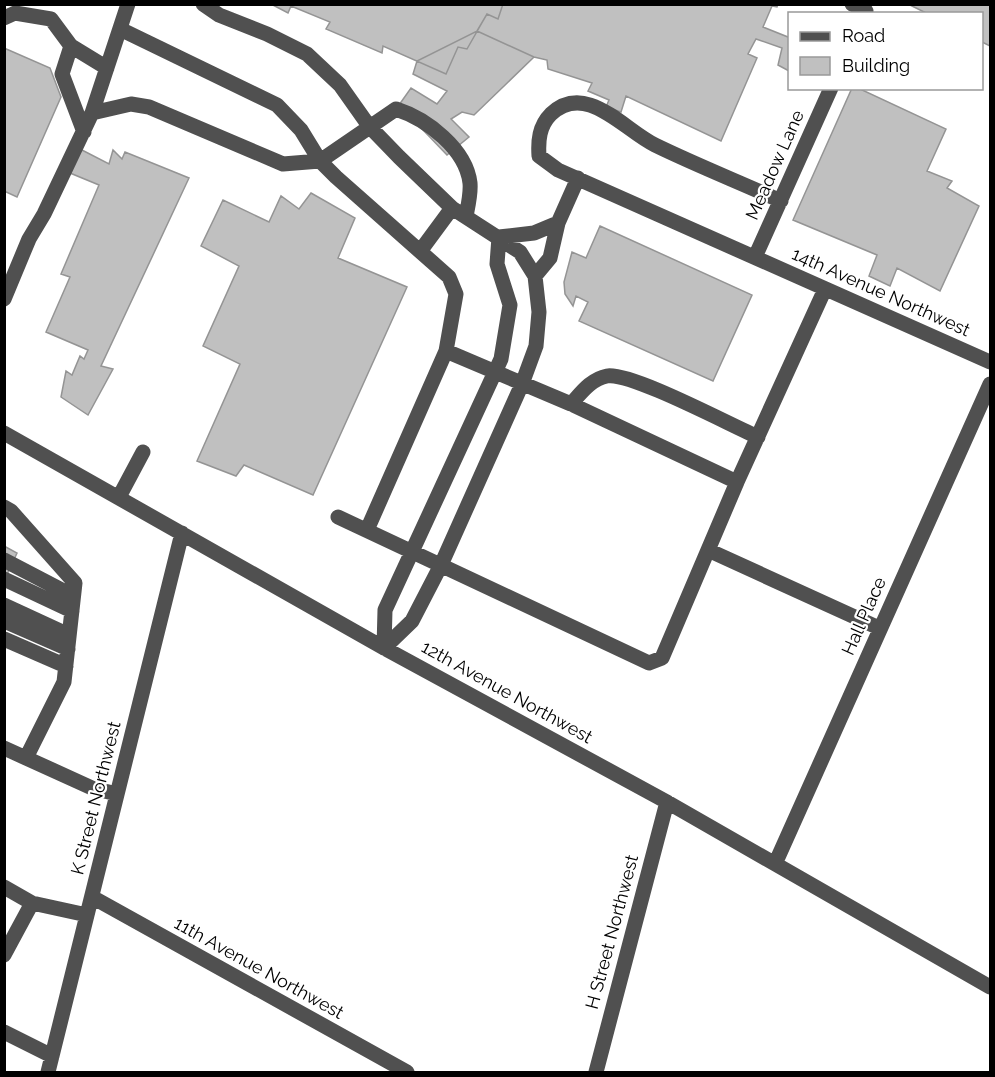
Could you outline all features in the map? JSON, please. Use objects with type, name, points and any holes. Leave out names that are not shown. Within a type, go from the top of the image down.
[{"type":"street","points":[[4,300],[29,239],[44,214],[92,113],[128,4]]},
{"type":"street","points":[[203,4],[219,15],[267,34],[307,54],[340,85],[369,126],[452,208],[520,252],[535,276],[539,312],[536,346],[522,384],[441,565],[412,621],[384,648]]},
{"type":"street","points":[[4,18],[15,13],[51,19],[71,46],[107,68]]},
{"type":"street","points":[[120,29],[277,105],[301,130],[320,161],[449,277],[456,294],[446,351],[367,530]]},
{"type":"street","points":[[71,46],[62,74],[84,132]]},
{"type":"street","name":"Meadow Lane","points":[[755,257],[830,90]]},
{"type":"street","name":"14th Avenue Northwest","points":[[781,201],[652,144],[622,122],[592,105],[569,103],[558,108],[547,118],[538,139],[539,156],[558,170],[990,362]]},
{"type":"street","points":[[92,113],[131,104],[149,107],[283,164],[320,161],[396,109],[411,114],[443,137],[465,163],[470,184],[466,216]]},
{"type":"street","points":[[535,276],[550,258],[558,223],[578,178]]},
{"type":"street","points":[[421,250],[452,208]]},
{"type":"street","points":[[499,237],[534,233],[558,223]]},
{"type":"street","points":[[384,648],[385,610],[501,359],[510,304],[497,264],[499,237]]},
{"type":"street","points":[[338,517],[649,663],[662,658],[737,482],[825,289]]},
{"type":"street","points":[[446,351],[571,404],[737,482]]},
{"type":"street","points":[[571,404],[587,386],[608,376],[633,381],[758,437]]},
{"type":"street","name":"Hall Place","points":[[775,864],[990,384]]},
{"type":"street","name":"12th Avenue Northwest","points":[[4,433],[384,648],[667,802],[990,987]]},
{"type":"street","points":[[118,497],[143,452]]},
{"type":"street","points":[[4,507],[11,511],[75,583],[64,682],[26,758]]},
{"type":"street","name":"K Street Northwest","points":[[48,1072],[182,533]]},
{"type":"street","points":[[708,550],[879,628]]},
{"type":"street","points":[[4,560],[73,603]]},
{"type":"street","points":[[4,579],[73,603]]},
{"type":"street","points":[[4,605],[68,642]]},
{"type":"street","points":[[4,621],[68,642]]},
{"type":"street","points":[[4,639],[66,666]]},
{"type":"street","points":[[4,748],[92,788],[117,794]]},
{"type":"street","name":"H Street Northwest","points":[[596,1072],[667,802]]},
{"type":"street","points":[[4,887],[32,903],[87,915]]},
{"type":"street","name":"11th Avenue Northwest","points":[[92,897],[407,1072]]},
{"type":"street","points":[[4,955],[32,903]]},
{"type":"street","points":[[4,1032],[52,1056]]},
{"type":"building","points":[[271,4],[503,4],[498,19],[487,14],[467,49],[458,47],[446,74],[383,46],[382,53],[326,29],[330,22],[291,6],[288,13]]},
{"type":"building","points":[[503,4],[778,4],[777,7],[772,6],[763,27],[788,37],[788,70],[778,65],[782,48],[756,39],[748,54],[757,58],[721,141],[626,96],[621,112],[606,107],[609,100],[588,91],[592,83],[548,69],[547,60],[534,57],[477,31],[487,14],[498,19]]},
{"type":"building","points":[[908,4],[990,4],[990,46],[983,42],[983,12],[924,12]]},
{"type":"building","points":[[477,31],[534,57],[474,115],[462,112],[451,119],[469,137],[447,155],[399,105],[411,88],[437,104],[447,91],[413,74],[417,61]]},
{"type":"building","points":[[4,48],[50,68],[61,97],[17,197],[4,191]]},
{"type":"building","points":[[851,90],[862,90],[946,129],[927,171],[952,181],[947,188],[979,206],[940,291],[897,268],[890,286],[869,276],[877,255],[793,220]]},
{"type":"building","points":[[80,149],[109,164],[113,150],[122,159],[125,152],[189,178],[101,366],[113,369],[88,415],[61,397],[66,371],[72,375],[80,356],[84,359],[88,350],[46,332],[70,277],[61,274],[99,185],[70,173]]},
{"type":"building","points":[[311,193],[355,218],[338,258],[407,287],[313,495],[244,465],[236,476],[197,461],[240,364],[203,346],[239,266],[201,246],[223,200],[269,222],[281,196],[299,209]]},
{"type":"building","points":[[600,226],[752,295],[713,381],[579,321],[588,302],[576,296],[573,306],[565,294],[564,282],[572,252],[586,258]]},
{"type":"building","points":[[4,546],[17,553],[4,581]]}]
